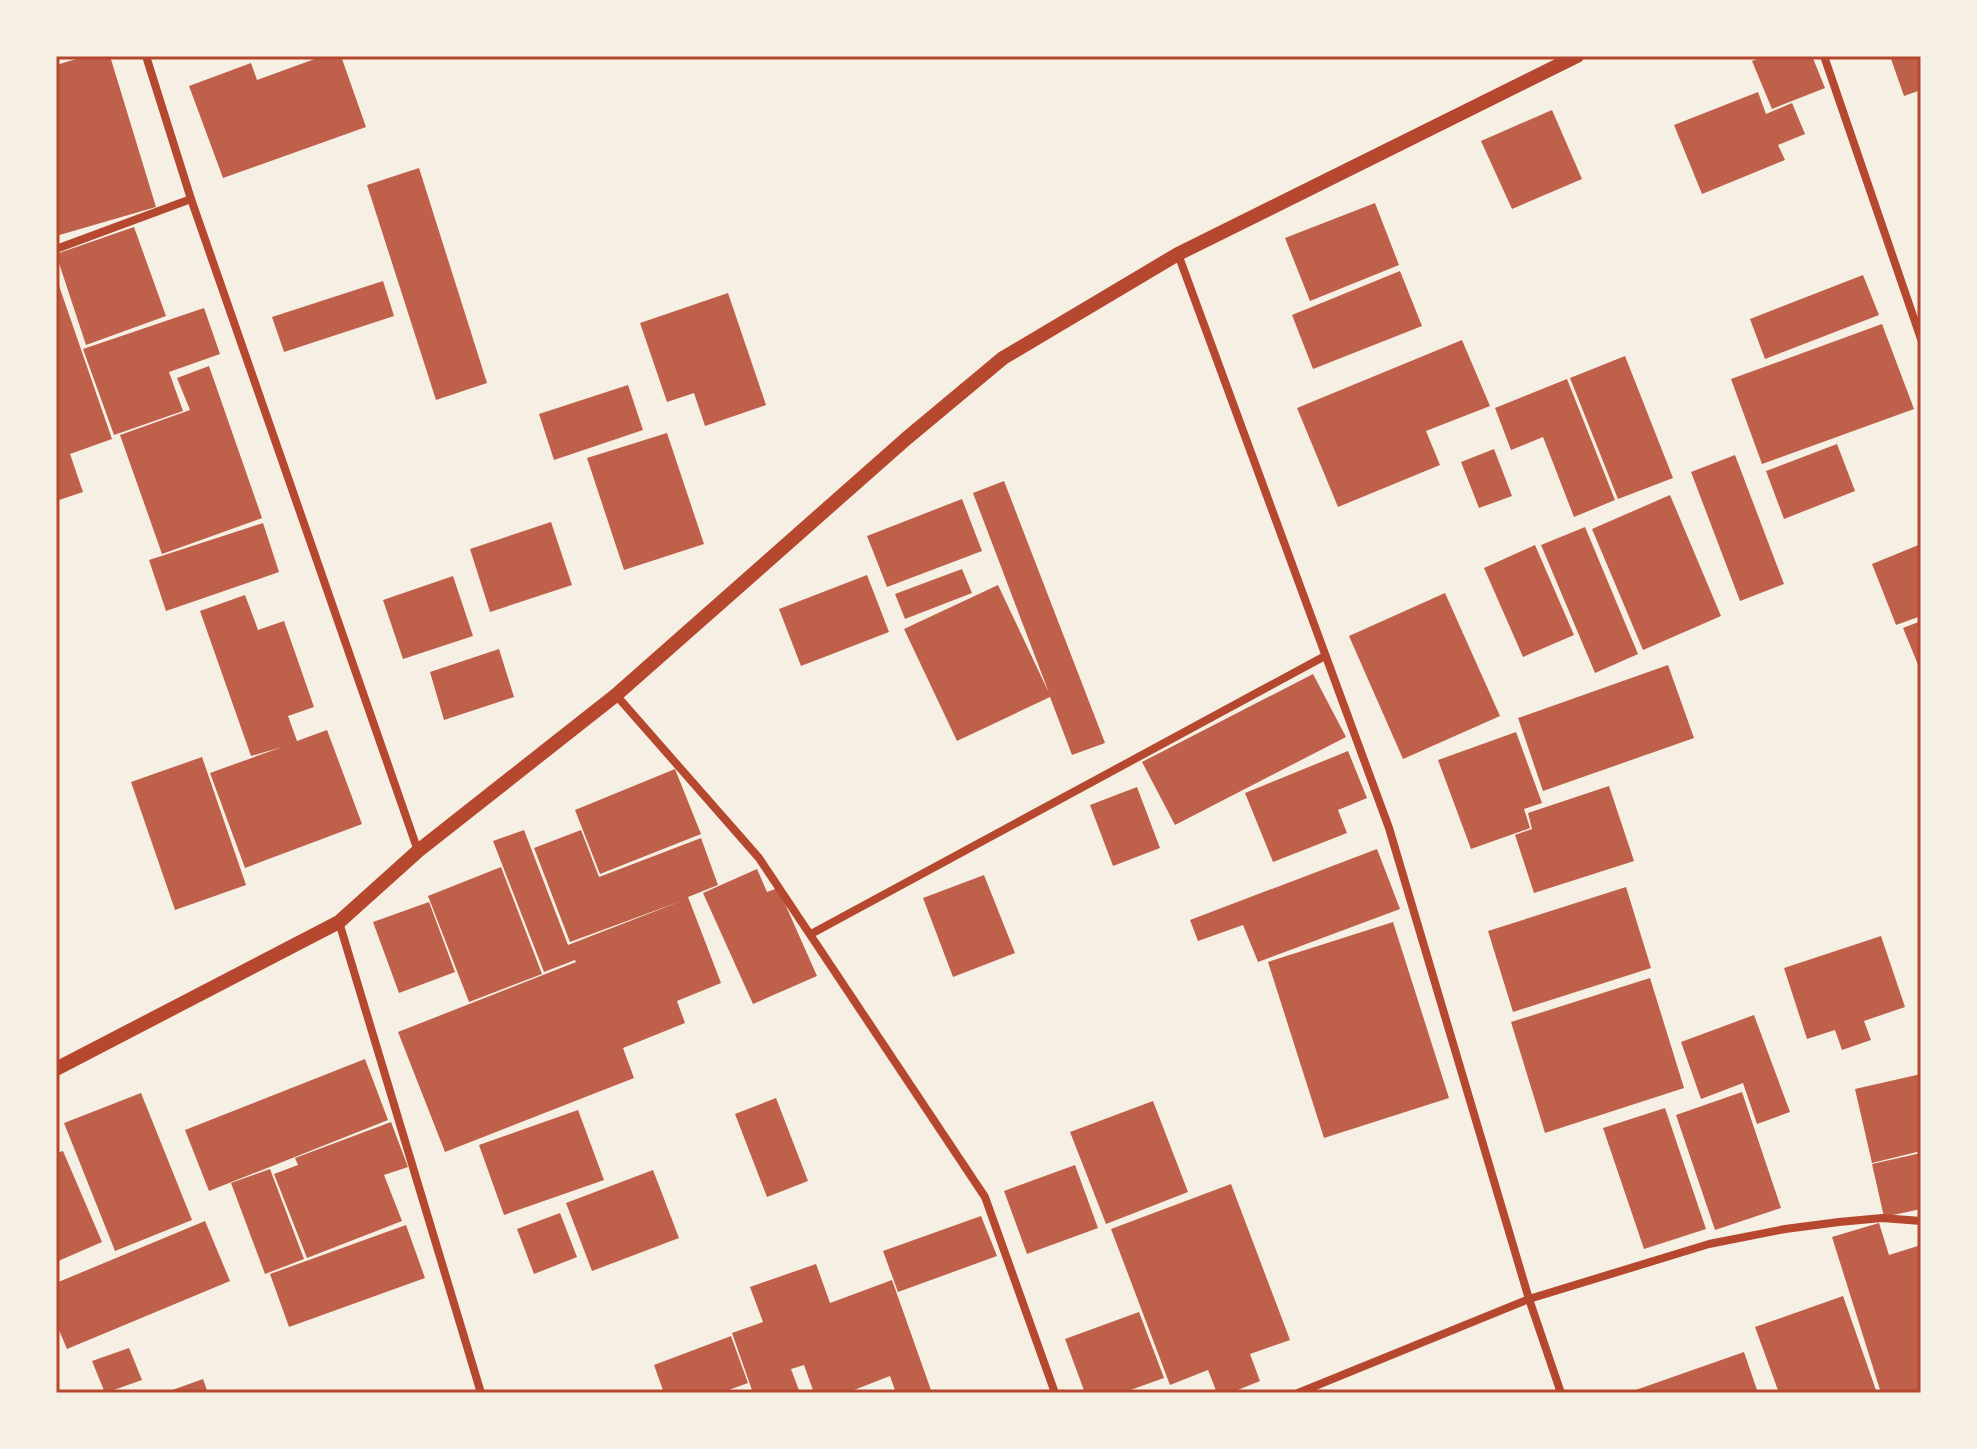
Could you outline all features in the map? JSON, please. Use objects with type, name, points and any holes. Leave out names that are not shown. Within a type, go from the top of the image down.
[{"type":"street","points":[[146,56],[191,199],[418,851]]},
{"type":"street","points":[[56,1069],[339,922],[418,851],[616,695],[907,438],[1003,358],[1178,254],[1577,56]]},
{"type":"street","points":[[1824,56],[1921,339]]},
{"type":"street","points":[[56,249],[191,199]]},
{"type":"street","points":[[1178,254],[1389,828],[1529,1299],[1561,1393]]},
{"type":"street","points":[[811,934],[1325,656]]},
{"type":"street","points":[[616,695],[759,858],[985,1197],[1055,1393]]},
{"type":"street","points":[[339,922],[481,1393]]},
{"type":"street","points":[[1298,1393],[1529,1299],[1709,1244],[1839,1222],[1882,1218],[1921,1221]]},
{"type":"building","points":[[79,56],[110,56],[156,207],[56,236],[56,65]]},
{"type":"building","points":[[323,56],[341,56],[366,127],[223,178],[189,86],[251,63],[257,80]]},
{"type":"building","points":[[1766,56],[1812,56],[1825,88],[1772,109],[1752,61]]},
{"type":"building","points":[[1890,56],[1921,56],[1921,90],[1904,96]]},
{"type":"building","points":[[1758,92],[1766,114],[1792,103],[1805,134],[1778,145],[1785,160],[1702,194],[1674,125]]},
{"type":"building","points":[[1552,110],[1582,179],[1512,209],[1481,141]]},
{"type":"building","points":[[419,168],[487,383],[436,400],[367,185]]},
{"type":"building","points":[[1375,203],[1399,265],[1310,301],[1285,238]]},
{"type":"building","points":[[134,227],[166,316],[86,345],[56,254]]},
{"type":"building","points":[[1400,271],[1422,326],[1313,369],[1292,315]]},
{"type":"building","points":[[1863,275],[1879,315],[1765,359],[1750,319]]},
{"type":"building","points":[[56,277],[112,439],[70,454],[83,492],[56,501]]},
{"type":"building","points":[[383,281],[394,316],[284,352],[272,317]]},
{"type":"building","points":[[728,293],[766,405],[705,426],[694,393],[667,402],[640,323]]},
{"type":"building","points":[[204,308],[220,354],[169,372],[183,411],[114,435],[83,349]]},
{"type":"building","points":[[1882,324],[1914,409],[1762,464],[1731,379]]},
{"type":"building","points":[[1462,340],[1490,406],[1426,431],[1440,465],[1338,507],[1297,408]]},
{"type":"building","points":[[1625,356],[1673,478],[1618,499],[1570,378]]},
{"type":"building","points":[[209,366],[262,518],[162,554],[120,435],[190,410],[177,378]]},
{"type":"building","points":[[1567,379],[1615,500],[1574,517],[1543,437],[1511,450],[1495,408]]},
{"type":"building","points":[[628,385],[643,430],[554,460],[539,414]]},
{"type":"building","points":[[667,433],[704,544],[624,570],[587,458]]},
{"type":"building","points":[[1837,444],[1855,491],[1784,519],[1766,471]]},
{"type":"building","points":[[1494,449],[1512,496],[1479,508],[1461,462]]},
{"type":"building","points":[[1735,455],[1784,584],[1740,601],[1691,472]]},
{"type":"building","points":[[1004,481],[1105,743],[1072,755],[1050,697],[957,741],[904,629],[998,585],[1049,693],[973,493]]},
{"type":"building","points":[[1670,495],[1721,616],[1643,650],[1592,529]]},
{"type":"building","points":[[962,499],[982,551],[887,587],[867,536]]},
{"type":"building","points":[[551,522],[572,585],[490,612],[470,549]]},
{"type":"building","points":[[263,523],[279,572],[166,611],[149,560]]},
{"type":"building","points":[[1585,527],[1638,654],[1595,673],[1541,545]]},
{"type":"building","points":[[1921,544],[1921,616],[1896,625],[1872,564]]},
{"type":"building","points":[[1535,545],[1574,635],[1523,657],[1484,568]]},
{"type":"building","points":[[962,569],[972,593],[905,619],[895,594]]},
{"type":"building","points":[[867,575],[889,632],[801,666],[779,609]]},
{"type":"building","points":[[453,576],[473,636],[403,659],[383,600]]},
{"type":"building","points":[[1445,593],[1500,716],[1403,759],[1349,636]]},
{"type":"building","points":[[245,595],[258,630],[284,621],[314,707],[288,716],[297,741],[327,730],[362,824],[245,868],[210,773],[282,747],[251,756],[200,611]]},
{"type":"building","points":[[1921,621],[1921,672],[1903,628]]},
{"type":"building","points":[[499,649],[514,697],[444,720],[430,672]]},
{"type":"building","points":[[1668,665],[1694,738],[1543,791],[1518,718]]},
{"type":"building","points":[[1313,674],[1346,737],[1175,825],[1142,762]]},
{"type":"building","points":[[1516,732],[1542,803],[1524,809],[1530,828],[1471,849],[1438,760]]},
{"type":"building","points":[[1348,751],[1367,798],[1338,810],[1347,833],[1273,862],[1245,793]]},
{"type":"building","points":[[202,757],[246,885],[175,910],[131,782]]},
{"type":"building","points":[[675,769],[701,834],[600,874],[575,810]]},
{"type":"building","points":[[1609,786],[1634,861],[1534,893],[1515,835],[1532,829],[1528,813]]},
{"type":"building","points":[[1137,787],[1160,848],[1113,866],[1090,805]]},
{"type":"building","points":[[524,830],[568,945],[684,900],[570,942],[534,848],[581,830],[599,877],[701,838],[718,885],[688,897],[721,983],[677,1001],[685,1023],[623,1048],[634,1078],[445,1152],[398,1032],[576,962],[544,972],[493,841]]},
{"type":"building","points":[[1377,849],[1400,909],[1258,962],[1243,925],[1198,941],[1190,920]]},
{"type":"building","points":[[501,867],[542,974],[469,1002],[428,896]]},
{"type":"building","points":[[757,869],[767,892],[778,888],[817,976],[753,1004],[703,893]]},
{"type":"building","points":[[984,875],[1015,953],[953,977],[923,898]]},
{"type":"building","points":[[1626,887],[1651,968],[1513,1012],[1488,931]]},
{"type":"building","points":[[429,902],[455,972],[399,993],[373,922]]},
{"type":"building","points":[[1393,922],[1449,1098],[1324,1138],[1268,962]]},
{"type":"building","points":[[1881,936],[1905,1007],[1864,1021],[1871,1040],[1842,1050],[1835,1030],[1807,1039],[1784,968]]},
{"type":"building","points":[[1650,978],[1684,1088],[1545,1133],[1511,1022]]},
{"type":"building","points":[[1754,1015],[1790,1112],[1757,1124],[1743,1083],[1701,1099],[1681,1042]]},
{"type":"building","points":[[365,1059],[388,1120],[209,1191],[185,1130]]},
{"type":"building","points":[[1921,1074],[1921,1151],[1872,1163],[1855,1089]]},
{"type":"building","points":[[1742,1092],[1781,1208],[1715,1230],[1676,1115]]},
{"type":"building","points":[[141,1093],[192,1220],[115,1251],[64,1123]]},
{"type":"building","points":[[776,1098],[808,1181],[767,1197],[735,1114]]},
{"type":"building","points":[[1153,1101],[1188,1192],[1106,1224],[1070,1132]]},
{"type":"building","points":[[1665,1108],[1706,1229],[1644,1249],[1603,1128]]},
{"type":"building","points":[[578,1110],[604,1180],[504,1215],[479,1145]]},
{"type":"building","points":[[391,1122],[408,1167],[384,1175],[402,1221],[307,1258],[274,1174],[298,1165],[295,1158]]},
{"type":"building","points":[[63,1151],[102,1242],[56,1262],[56,1153]]},
{"type":"building","points":[[1921,1153],[1921,1209],[1884,1217],[1872,1164]]},
{"type":"building","points":[[1075,1165],[1098,1228],[1027,1254],[1004,1191]]},
{"type":"building","points":[[270,1169],[304,1259],[265,1274],[231,1183]]},
{"type":"building","points":[[653,1170],[679,1238],[592,1271],[566,1203]]},
{"type":"building","points":[[1231,1184],[1290,1340],[1250,1354],[1260,1381],[1230,1393],[1217,1393],[1208,1370],[1170,1385],[1111,1229]]},
{"type":"building","points":[[560,1213],[577,1257],[534,1274],[517,1229]]},
{"type":"building","points":[[981,1216],[997,1256],[898,1292],[883,1251]]},
{"type":"building","points":[[205,1221],[230,1281],[67,1349],[56,1323],[56,1283]]},
{"type":"building","points":[[1879,1223],[1889,1255],[1921,1245],[1921,1393],[1881,1393],[1832,1237]]},
{"type":"building","points":[[406,1225],[425,1278],[289,1327],[270,1274]]},
{"type":"building","points":[[816,1264],[830,1303],[892,1280],[932,1393],[896,1393],[890,1376],[854,1390],[855,1393],[814,1393],[804,1365],[791,1369],[800,1393],[753,1393],[732,1333],[763,1322],[750,1287]]},
{"type":"building","points":[[1843,1296],[1877,1393],[1779,1393],[1755,1327]]},
{"type":"building","points":[[1139,1312],[1164,1378],[1122,1393],[1085,1393],[1065,1339]]},
{"type":"building","points":[[731,1336],[748,1383],[720,1393],[664,1393],[654,1365]]},
{"type":"building","points":[[129,1348],[142,1380],[105,1393],[92,1361]]},
{"type":"building","points":[[1744,1352],[1758,1393],[1627,1393]]},
{"type":"building","points":[[203,1379],[208,1393],[164,1393]]}]
